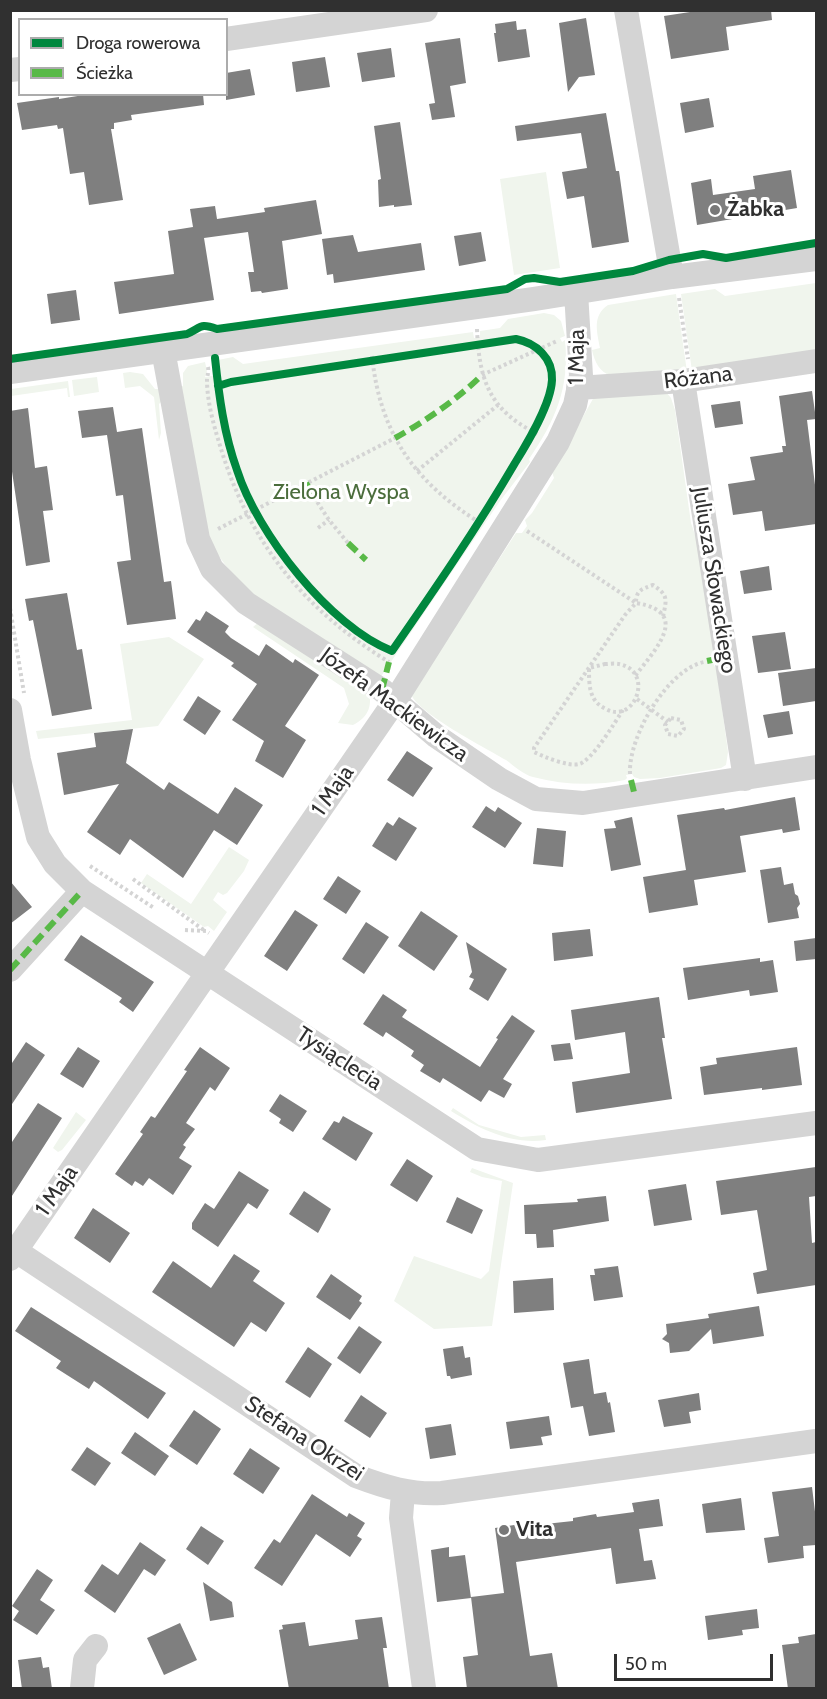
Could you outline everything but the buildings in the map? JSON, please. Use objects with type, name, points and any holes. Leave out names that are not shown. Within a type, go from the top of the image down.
[{"type":"street","points":[[228,38],[271,22],[426,10]]},
{"type":"street","points":[[626,10],[675,284]]},
{"type":"street","points":[[10,372],[576,292],[675,284],[816,259]]},
{"type":"street","name":"1 Maja","points":[[12,1252],[395,701],[497,526],[558,442],[575,405],[581,376],[576,292]]},
{"type":"street","name":"Józefa Mackiewicza","points":[[163,350],[198,539],[212,569],[246,603],[382,690],[436,736],[499,779],[536,799],[583,803],[816,767]]},
{"type":"street","name":"Różana","points":[[578,388],[687,380],[816,362]]},
{"type":"street","name":"Juliusza Słowackiego","points":[[687,380],[745,779]]},
{"type":"street","name":"Tysiąclecia","points":[[18,706],[19,760],[38,837],[55,864],[82,891],[477,1149],[538,1160],[816,1123]]},
{"type":"street","points":[[10,970],[82,891]]},
{"type":"street","name":"Stefana Okrzei","points":[[12,1252],[356,1476],[403,1492],[423,1495],[442,1493],[816,1441]]},
{"type":"street","points":[[403,1492],[401,1518],[424,1689]]},
{"type":"street","points":[[82,1689],[85,1660],[96,1646]]},
{"type":"path","points":[[675,284],[687,380]]},
{"type":"path","points":[[477,327],[482,345],[482,375],[498,405],[531,435],[547,438]]},
{"type":"path","points":[[482,375],[541,352],[559,340]]},
{"type":"path","points":[[528,342],[541,352]]},
{"type":"path","points":[[466,348],[482,345]]},
{"type":"path","points":[[214,358],[213,375],[207,378],[218,440],[228,471],[247,514],[271,555],[312,604],[362,645],[389,662]]},
{"type":"path","points":[[361,363],[373,358],[384,359]]},
{"type":"path","points":[[373,358],[375,381],[395,438],[417,471],[438,493],[458,509],[497,526],[636,603],[651,605],[662,613],[666,627],[663,639],[635,676]]},
{"type":"path","points":[[417,471],[498,405]]},
{"type":"path","points":[[531,435],[538,422]]},
{"type":"path","points":[[225,430],[237,473],[255,510],[273,541],[292,566]]},
{"type":"path","points":[[209,534],[395,438]]},
{"type":"path","points":[[314,496],[329,520],[348,543]]},
{"type":"path","points":[[486,513],[497,526]]},
{"type":"path","points":[[318,528],[329,520]]},
{"type":"path","points":[[473,533],[497,526]]},
{"type":"path","points":[[298,574],[337,614],[382,648]]},
{"type":"path","points":[[589,668],[605,664],[620,664],[633,671],[639,684],[637,699],[623,710],[592,754],[582,763],[577,765],[547,758],[534,752],[534,748],[625,615],[636,603],[636,595],[640,589],[653,585],[663,592],[667,601],[663,617]]},
{"type":"path","points":[[10,608],[18,706]]},
{"type":"path","points":[[631,780],[629,763],[634,744],[650,709],[682,673],[695,664],[707,661]]},
{"type":"path","points":[[589,668],[591,691],[598,704],[611,712],[623,710]]},
{"type":"path","points":[[637,699],[668,722]]},
{"type":"path","points":[[671,718],[681,720],[684,729],[678,736],[668,734],[665,725],[668,722],[671,718]]},
{"type":"path","points":[[89,865],[155,909]]},
{"type":"path","points":[[133,879],[226,945]]},
{"type":"path","points":[[182,928],[187,931],[206,931]]},
{"type":"green space","points":[[546,172],[560,268],[514,275],[500,179]]},
{"type":"green space","points":[[816,283],[816,352],[692,371],[681,294],[715,289],[725,296]]},
{"type":"green space","points":[[676,294],[687,372],[611,376],[601,369],[596,363],[592,350],[600,348],[597,324],[603,309],[608,305]]},
{"type":"green space","name":"Zielona Wyspa","points":[[544,313],[554,315],[561,321],[565,336],[560,338],[562,342],[565,340],[566,357],[563,389],[553,417],[529,459],[530,462],[500,501],[380,678],[286,620],[243,585],[225,565],[210,542],[178,387],[183,386],[183,373],[188,366],[205,362],[207,371],[205,377],[220,375],[218,360],[233,357],[243,364],[473,332],[474,338],[480,337],[480,331],[500,328],[508,319]]},
{"type":"green space","points":[[123,373],[143,374],[155,389],[161,389],[159,440],[154,397],[140,386],[125,388]]},
{"type":"green space","points":[[97,377],[99,392],[74,396],[72,380]]},
{"type":"green space","points":[[68,381],[70,397],[68,397],[67,388],[11,396],[11,389]]},
{"type":"green space","points":[[666,392],[675,410],[691,523],[697,541],[714,650],[707,662],[713,663],[717,671],[728,752],[726,765],[721,768],[660,778],[640,779],[632,774],[626,775],[625,780],[590,784],[545,780],[530,776],[438,720],[416,702],[411,694],[516,533],[522,533],[527,526],[525,520],[554,478],[552,472],[594,397]]},
{"type":"green space","points":[[260,621],[368,688],[370,705],[363,718],[353,725],[338,723],[349,704],[344,688],[253,627]]},
{"type":"green space","points":[[169,637],[204,659],[158,726],[38,739],[36,731],[132,720],[120,644]]},
{"type":"green space","points":[[229,847],[249,860],[244,871],[227,893],[223,895],[218,892],[213,900],[227,912],[214,931],[208,926],[204,927],[141,883],[147,874],[191,904]]},
{"type":"green space","points":[[453,1108],[479,1125],[521,1137],[545,1135],[546,1140],[520,1140],[496,1134],[451,1111]]},
{"type":"green space","points":[[76,1112],[86,1120],[58,1152],[53,1148]]},
{"type":"green space","points":[[472,1168],[513,1183],[492,1326],[434,1329],[394,1301],[414,1256],[481,1279],[489,1271],[502,1181],[470,1172]]},
{"type":"marked path","points":[[395,438],[441,409],[482,375]]},
{"type":"marked path","points":[[306,483],[314,497]]},
{"type":"marked path","points":[[348,543],[366,560]]},
{"type":"marked path","points":[[707,661],[726,657]]},
{"type":"marked path","points":[[382,690],[389,662]]},
{"type":"marked path","points":[[631,780],[635,796]]},
{"type":"marked path","points":[[10,970],[82,891]]},
{"type":"cycle path","points":[[10,359],[187,334],[204,326],[217,329],[507,289],[525,279],[560,282],[633,271],[669,260],[703,254],[726,258],[816,243]]},
{"type":"cycle path","points":[[215,358],[218,386],[223,415],[232,456],[247,495],[261,521],[278,549],[321,600],[368,639],[392,651],[471,535],[526,445],[548,400],[552,372],[542,353],[530,344],[516,339],[231,382],[218,386]]},
{"type":"place","name":"Żabka","points":[[715,210]]},
{"type":"place","name":"Vita","points":[[504,1530]]}]
